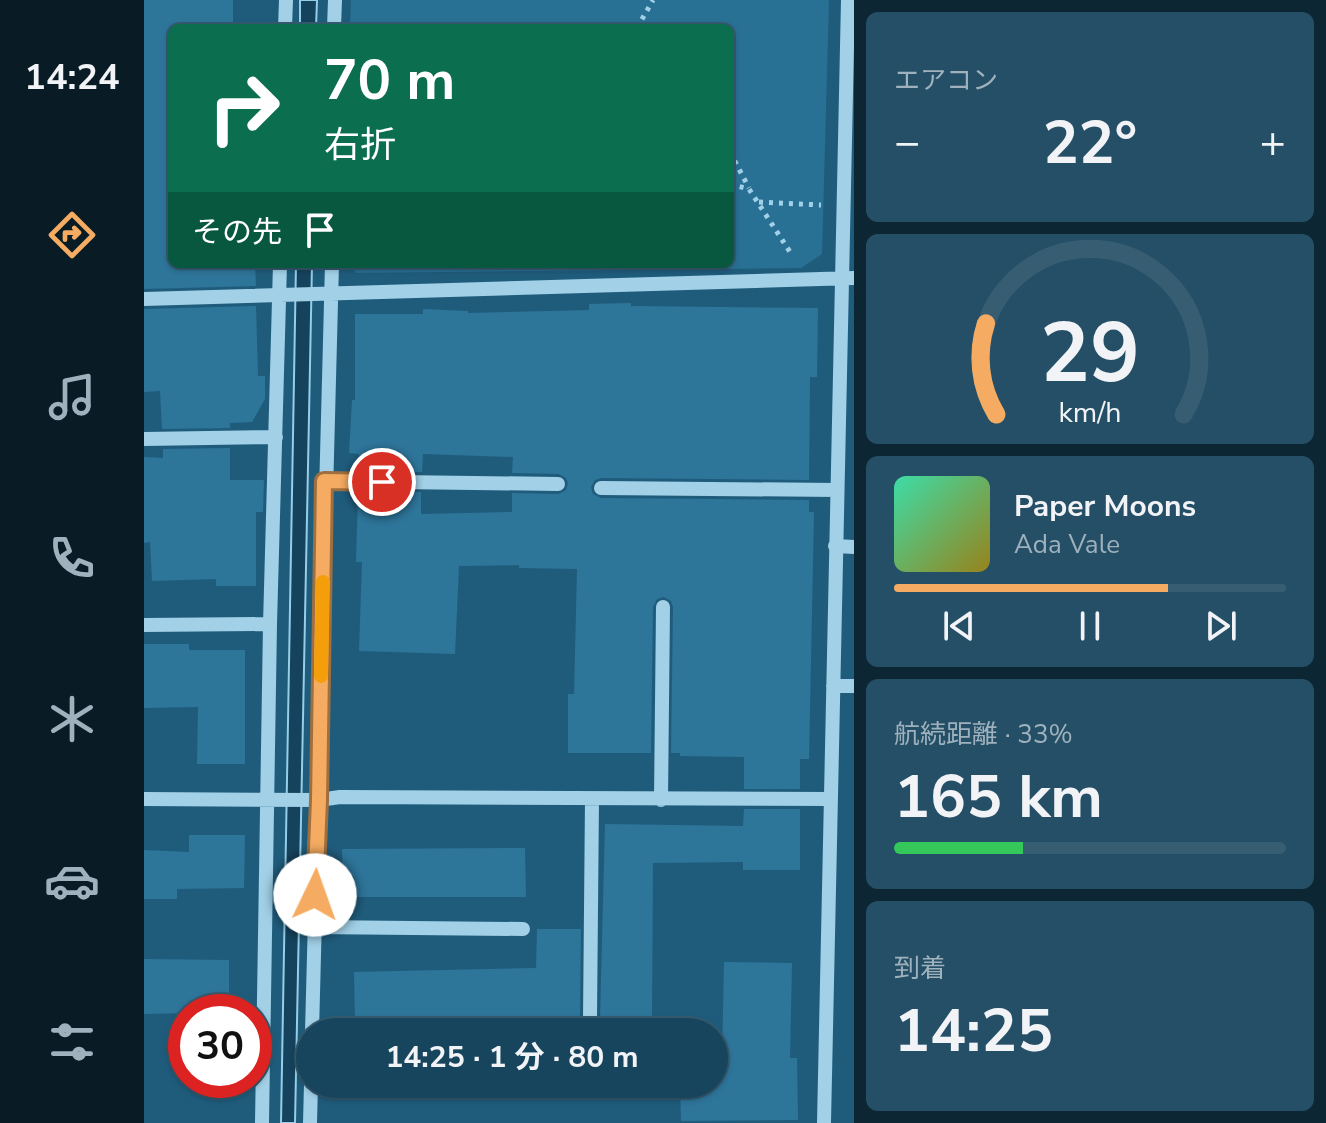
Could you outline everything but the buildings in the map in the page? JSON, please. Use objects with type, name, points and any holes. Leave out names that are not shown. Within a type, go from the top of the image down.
[{"type":"street","points":[[285,24],[286,0]]},
{"type":"street","points":[[334,24],[335,0]]},
{"type":"street","points":[[824,1123],[838,384],[848,278],[842,206],[848,0]]},
{"type":"street","points":[[262,1123],[272,799],[270,624],[276,437],[285,295],[281,268]]},
{"type":"street","points":[[312,1018],[312,800],[332,268]]},
{"type":"street","points":[[144,299],[848,278]]},
{"type":"street","points":[[838,384],[854,384]]},
{"type":"street","points":[[144,439],[276,437]]},
{"type":"street","points":[[324,481],[558,484]]},
{"type":"street","points":[[601,488],[837,490]]},
{"type":"street","points":[[835,546],[854,547]]},
{"type":"street","points":[[661,800],[663,607]]},
{"type":"street","points":[[144,625],[270,624]]},
{"type":"street","points":[[833,686],[854,686]]},
{"type":"street","points":[[144,799],[831,799]]},
{"type":"street","points":[[590,1018],[592,799]]},
{"type":"street","points":[[314,927],[523,929]]},
{"type":"street","points":[[310,1123],[311,1098]]},
{"type":"path","points":[[639,24],[653,0]]},
{"type":"path","points":[[734,160],[749,189],[808,280]]},
{"type":"path","points":[[734,185],[749,189]]},
{"type":"path","points":[[759,202],[842,206]]},
{"type":"shaded area","points":[[300,0],[317,0],[316,24],[300,24]]},
{"type":"shaded area","points":[[351,0],[829,0],[822,254],[801,268],[356,273],[353,268],[734,268],[734,24],[350,24]]},
{"type":"shaded area","points":[[296,268],[312,268],[296,1018],[295,1123],[281,1123]]},
{"type":"slow traffic","points":[[321,676],[323,582]]},
{"type":"route","points":[[315,895],[324,481],[382,482]]}]
